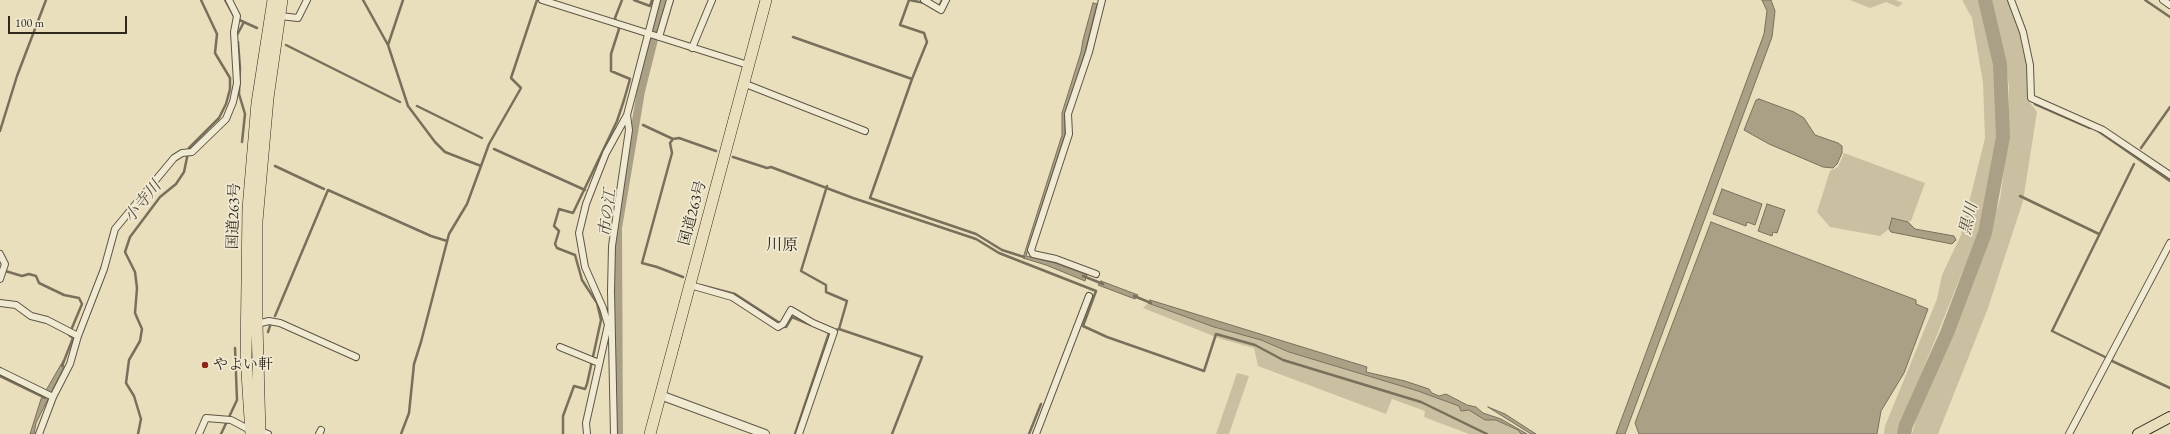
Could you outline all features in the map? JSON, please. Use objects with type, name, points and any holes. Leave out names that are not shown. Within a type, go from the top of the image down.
[{"type":"highway","name":"国道263号","points":[[258,432],[246,357],[248,209],[257,102],[273,0]]},
{"type":"highway","name":"国道263号","points":[[258,432],[257,221],[268,98],[282,0]]},
{"type":"highway","name":"国道263号","points":[[650,434],[766,0]]},
{"type":"main road","points":[[2138,434],[2170,417]]},
{"type":"street","points":[[39,434],[53,397],[70,364],[73,333],[104,269],[115,229],[174,158],[182,153],[192,152],[226,119],[233,102],[237,83],[234,32],[237,18],[229,0]]},
{"type":"street","points":[[280,16],[298,18],[307,0]]},
{"type":"street","points":[[542,0],[748,65]]},
{"type":"street","points":[[587,434],[586,423],[595,362],[608,325],[603,308],[585,267],[579,233],[586,204],[606,153],[627,115],[657,0]]},
{"type":"street","points":[[658,37],[670,0]]},
{"type":"street","points":[[692,48],[712,0]]},
{"type":"street","points":[[926,1],[941,10],[946,0]]},
{"type":"street","points":[[2011,0],[2023,32],[2030,65],[2030,98],[2103,130],[2170,175]]},
{"type":"street","points":[[2164,0],[2170,5]]},
{"type":"street","points":[[1096,274],[1056,259],[1034,254],[1031,250],[1069,134],[1068,114],[1089,52],[1099,1]]},
{"type":"street","points":[[744,83],[865,131]]},
{"type":"street","points":[[614,434],[611,292],[612,246],[628,130],[627,115]]},
{"type":"street","points":[[2069,434],[2170,243]]},
{"type":"street","points":[[0,254],[5,264],[1,276]]},
{"type":"street","points":[[690,285],[732,297],[781,326],[791,310],[831,331],[799,434]]},
{"type":"street","points":[[1036,434],[1089,296]]},
{"type":"street","points":[[0,303],[16,306],[31,316],[47,320],[73,333]]},
{"type":"street","points":[[257,324],[269,321],[280,323],[356,357]]},
{"type":"street","points":[[560,347],[595,362]]},
{"type":"street","points":[[0,371],[53,397]]},
{"type":"street","points":[[660,395],[765,434]]},
{"type":"street","points":[[199,434],[206,418],[222,418],[231,420],[258,432]]},
{"type":"shaded area","points":[[1762,0],[1771,0],[1775,11],[1772,37],[1625,434],[1616,434],[1764,34],[1767,11]]},
{"type":"shaded area","points":[[1850,0],[1895,0],[1903,3],[1898,7],[1886,2],[1870,8]]},
{"type":"shaded area","points":[[1962,0],[1980,0],[1996,67],[2000,120],[1998,150],[1980,238],[1962,273],[1897,434],[1884,434],[1885,426],[1937,299],[1942,275],[1961,235],[1985,138],[1983,83],[1972,18]]},
{"type":"shaded area","points":[[1988,0],[2008,0],[2021,31],[2027,65],[2028,100],[2037,112],[2023,201],[1988,308],[1938,434],[1912,434],[1917,416],[1974,280],[2000,199],[2007,147],[2009,86],[2004,55]]},
{"type":"shaded area","points":[[1093,3],[1097,4],[1085,52],[1065,115],[1065,134],[1026,256],[1055,263],[1087,275],[1085,281],[1046,265],[1023,258],[1062,135],[1062,113],[1081,52]]},
{"type":"shaded area","points":[[1759,99],[1794,112],[1804,118],[1815,135],[1838,143],[1842,146],[1842,153],[1837,164],[1833,168],[1823,167],[1769,144],[1744,130],[1756,100]]},
{"type":"shaded area","points":[[1844,153],[1925,183],[1911,221],[1908,222],[1892,218],[1889,229],[1880,236],[1830,227],[1817,212],[1830,171],[1838,167]]},
{"type":"shaded area","points":[[1722,189],[1762,204],[1755,225],[1747,222],[1746,226],[1713,214]]},
{"type":"shaded area","points":[[1767,204],[1785,210],[1777,233],[1773,232],[1772,236],[1758,231]]},
{"type":"shaded area","points":[[1892,218],[1908,222],[1915,229],[1954,236],[1956,240],[1952,244],[1891,232],[1889,229]]},
{"type":"shaded area","points":[[1711,222],[1916,300],[1916,304],[1928,309],[1904,373],[1881,411],[1877,434],[1639,434],[1635,423]]},
{"type":"shaded area","points":[[1101,281],[1138,295],[1135,299],[1098,285]]},
{"type":"shaded area","points":[[1150,300],[1367,367],[1366,372],[1405,381],[1429,389],[1432,393],[1439,396],[1446,394],[1467,405],[1476,407],[1483,413],[1501,419],[1527,434],[1521,434],[1518,430],[1496,420],[1485,420],[1469,410],[1461,411],[1459,406],[1418,391],[1289,352],[1261,340],[1214,327],[1148,303]]},
{"type":"shaded area","points":[[1148,303],[1214,327],[1261,340],[1289,352],[1418,391],[1459,406],[1461,411],[1469,410],[1478,414],[1485,420],[1496,420],[1518,430],[1521,434],[1469,434],[1424,417],[1425,411],[1392,399],[1386,414],[1258,366],[1254,348],[1221,339],[1143,308]]},
{"type":"shaded area","points":[[63,361],[64,367],[36,423],[34,434],[30,434],[41,399]]},
{"type":"shaded area","points":[[1237,373],[1249,376],[1229,434],[1216,434]]},
{"type":"shaded area","points":[[1488,407],[1505,414],[1536,434],[1531,434]]},
{"type":"waterway","points":[[0,131],[17,76],[46,0]]},
{"type":"waterway","name":"小寺川","points":[[138,434],[141,419],[134,396],[126,383],[129,360],[140,341],[142,329],[135,313],[137,288],[135,272],[125,252],[130,237],[160,197],[176,184],[184,172],[189,148],[219,118],[226,104],[230,89],[230,78],[215,53],[217,34],[201,0]]},
{"type":"waterway","points":[[225,0],[235,18],[257,28]]},
{"type":"waterway","points":[[363,0],[388,45],[408,106],[435,142],[445,152],[481,166],[467,204],[449,234],[414,364],[409,413],[401,434]]},
{"type":"waterway","points":[[388,45],[403,0]]},
{"type":"waterway","points":[[481,166],[489,144],[521,88],[511,78],[537,0]]},
{"type":"waterway","points":[[563,434],[563,416],[574,386],[585,389],[587,384],[601,320],[597,303],[582,280],[575,255],[557,248],[555,244],[559,231],[554,226],[559,209],[573,213],[617,121],[624,100],[630,79],[611,71],[611,54],[619,29],[615,18],[622,0]]},
{"type":"waterway","points":[[634,0],[650,6],[652,0]]},
{"type":"waterway","name":"市の江","points":[[619,434],[618,228],[641,91],[664,0]]},
{"type":"waterway","points":[[909,0],[900,25],[924,33],[927,42],[912,79],[870,198],[976,234],[1002,250],[1024,257]]},
{"type":"waterway","points":[[909,0],[925,3]]},
{"type":"waterway","points":[[938,6],[939,7],[942,0]]},
{"type":"waterway","name":"黒川","points":[[1904,434],[1906,425],[1947,333],[1985,233],[2003,137],[2000,64],[1985,0]]},
{"type":"waterway","points":[[2145,0],[2170,17]]},
{"type":"waterway","points":[[237,35],[244,22]]},
{"type":"waterway","points":[[793,37],[912,79]]},
{"type":"waterway","points":[[238,42],[240,68],[239,94],[245,114],[242,142]]},
{"type":"waterway","points":[[286,45],[400,102]]},
{"type":"waterway","points":[[2035,104],[2090,128]]},
{"type":"waterway","points":[[417,106],[482,138]]},
{"type":"waterway","points":[[2141,148],[2170,107]]},
{"type":"waterway","points":[[643,125],[673,139],[670,143],[672,153],[642,263],[683,277]]},
{"type":"waterway","points":[[2098,131],[2170,181]]},
{"type":"waterway","points":[[673,139],[679,138],[716,151]]},
{"type":"waterway","points":[[494,149],[585,190]]},
{"type":"waterway","points":[[733,157],[767,168],[771,167],[853,198],[976,239],[999,253],[1096,291],[1083,326],[1107,337],[1204,371],[1216,334],[1255,345],[1283,360],[1421,402],[1487,434]]},
{"type":"waterway","points":[[2105,357],[2052,331],[2134,164]]},
{"type":"waterway","points":[[275,166],[324,189]]},
{"type":"waterway","points":[[827,186],[801,271],[826,285],[826,292],[847,301],[839,329]]},
{"type":"waterway","points":[[275,316],[328,190],[431,236],[447,241]]},
{"type":"waterway","points":[[2020,196],[2099,234]]},
{"type":"waterway","points":[[2,270],[22,276],[29,274],[36,276],[39,283],[64,295],[79,298],[82,304],[69,335],[73,338],[62,366]]},
{"type":"waterway","points":[[1083,276],[1103,284]]},
{"type":"waterway","points":[[700,285],[735,294],[786,327],[792,317],[811,325]]},
{"type":"waterway","points":[[1134,296],[1151,303]]},
{"type":"waterway","points":[[268,332],[270,326]]},
{"type":"waterway","points":[[834,331],[839,329],[922,357],[892,434]]},
{"type":"waterway","points":[[795,434],[829,333]]},
{"type":"waterway","points":[[221,434],[237,400],[235,348]]},
{"type":"waterway","points":[[2112,361],[2170,388]]},
{"type":"waterway","points":[[0,376],[45,398]]},
{"type":"waterway","points":[[1029,434],[1041,404]]},
{"type":"place","name":"やよい軒","points":[[205,365]]},
{"type":"district","name":"川原","points":[[782,246]]}]
